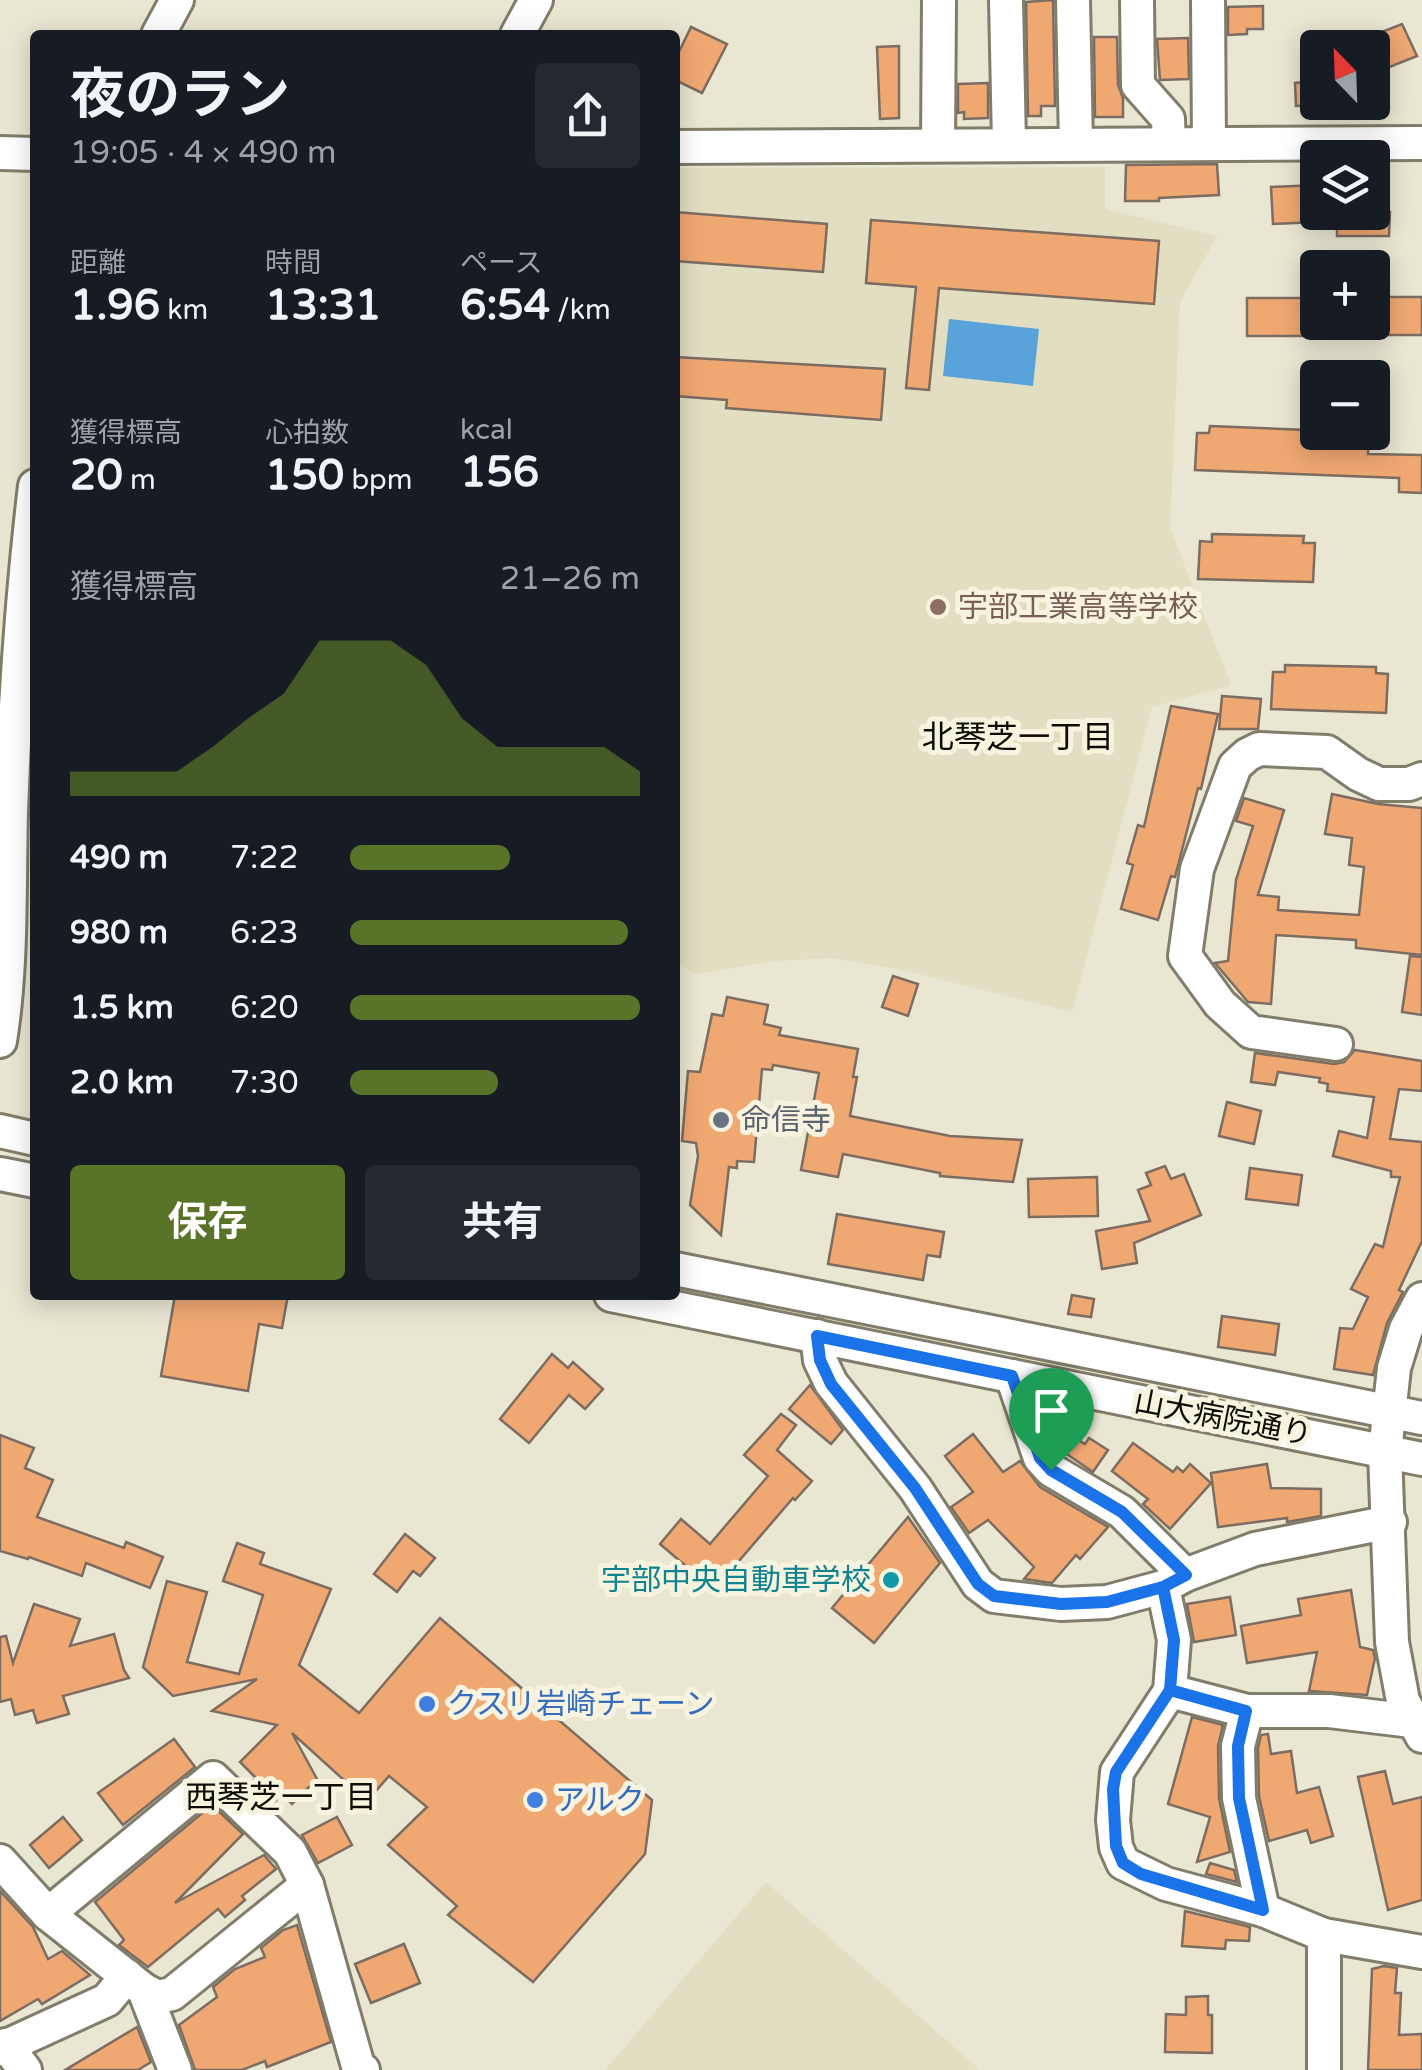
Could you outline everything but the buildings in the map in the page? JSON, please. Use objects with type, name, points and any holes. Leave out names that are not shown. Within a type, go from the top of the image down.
[{"type":"street","points":[[161,30],[177,0]]},
{"type":"street","points":[[520,30],[536,0]]},
{"type":"street","points":[[938,145],[939,0]]},
{"type":"street","points":[[1006,0],[1008,144]]},
{"type":"street","points":[[1073,0],[1076,144]]},
{"type":"street","points":[[1137,0],[1138,85],[1168,119],[1169,144]]},
{"type":"street","points":[[1208,0],[1209,144]]},
{"type":"street","points":[[680,147],[1422,143]]},
{"type":"street","points":[[0,153],[30,154]]},
{"type":"street","points":[[0,1042],[23,907],[11,818],[17,658],[30,534]]},
{"type":"street","points":[[1336,1044],[1251,1032],[1220,1004],[1185,956],[1196,870],[1235,766],[1247,754],[1259,750],[1328,752],[1379,784],[1409,784],[1422,779]]},
{"type":"street","points":[[0,1132],[30,1138]]},
{"type":"street","points":[[0,1174],[30,1180]]},
{"type":"street","name":"山大病院通り","points":[[680,1270],[1422,1418]]},
{"type":"street","points":[[1417,1728],[1403,1700],[1392,1642],[1390,1522],[1384,1452],[1394,1368],[1406,1329],[1422,1298]]},
{"type":"street","name":"山大病院通り","points":[[637,1300],[1422,1458]]},
{"type":"street","points":[[817,1336],[820,1360],[831,1384],[915,1488],[978,1584],[994,1596],[1061,1604],[1107,1602],[1254,1549],[1390,1522]]},
{"type":"street","points":[[1012,1376],[1040,1458],[1051,1470],[1122,1512],[1174,1581],[1170,1690],[1116,1772],[1116,1846],[1123,1863],[1141,1874],[1263,1910],[1324,1935],[1422,1952]]},
{"type":"street","points":[[1170,1690],[1246,1711],[1329,1711],[1417,1728]]},
{"type":"street","points":[[1246,1711],[1238,1746],[1239,1798],[1263,1910]]},
{"type":"street","points":[[48,1914],[214,1778],[290,1852],[307,1885],[358,2069]]},
{"type":"street","points":[[0,1861],[48,1914],[158,1997],[172,1994],[307,1885]]},
{"type":"street","points":[[1324,1935],[1324,2070]]},
{"type":"street","points":[[10,2055],[136,1983]]},
{"type":"street","points":[[136,1983],[175,2070]]},
{"type":"shaded area","name":"宇部工業高等学校","points":[[1105,167],[1105,209],[1217,236],[1180,302],[1170,528],[1231,685],[1152,707],[1072,1012],[902,970],[833,958],[772,961],[696,974],[680,966],[680,168]]},
{"type":"shaded area","points":[[766,1882],[980,2070],[605,2070]]},
{"type":"water","points":[[949,319],[1039,329],[1033,386],[943,376]]},
{"type":"place","name":"宇部工業高等学校","points":[[938,607]]},
{"type":"place","name":"命信寺","points":[[721,1120]]},
{"type":"place","name":"宇部中央自動車学校","points":[[891,1580]]},
{"type":"place","name":"クスリ岩崎チェーン","points":[[427,1704]]},
{"type":"place","name":"アルク","points":[[535,1800]]},
{"type":"district","name":"北琴芝一丁目","points":[[1018,737]]},
{"type":"district","name":"西琴芝一丁目","points":[[281,1797]]},
{"type":"route","points":[[1051,1470],[1040,1458],[1030,1434],[1012,1376],[817,1336],[820,1360],[831,1384],[915,1488],[978,1584],[994,1596],[1061,1604],[1107,1602],[1163,1587],[1174,1640],[1170,1690],[1116,1772],[1116,1846],[1123,1863],[1141,1874],[1263,1910],[1239,1798],[1238,1746],[1246,1711],[1170,1690],[1174,1640],[1163,1587],[1186,1575],[1122,1512],[1051,1470]]}]
